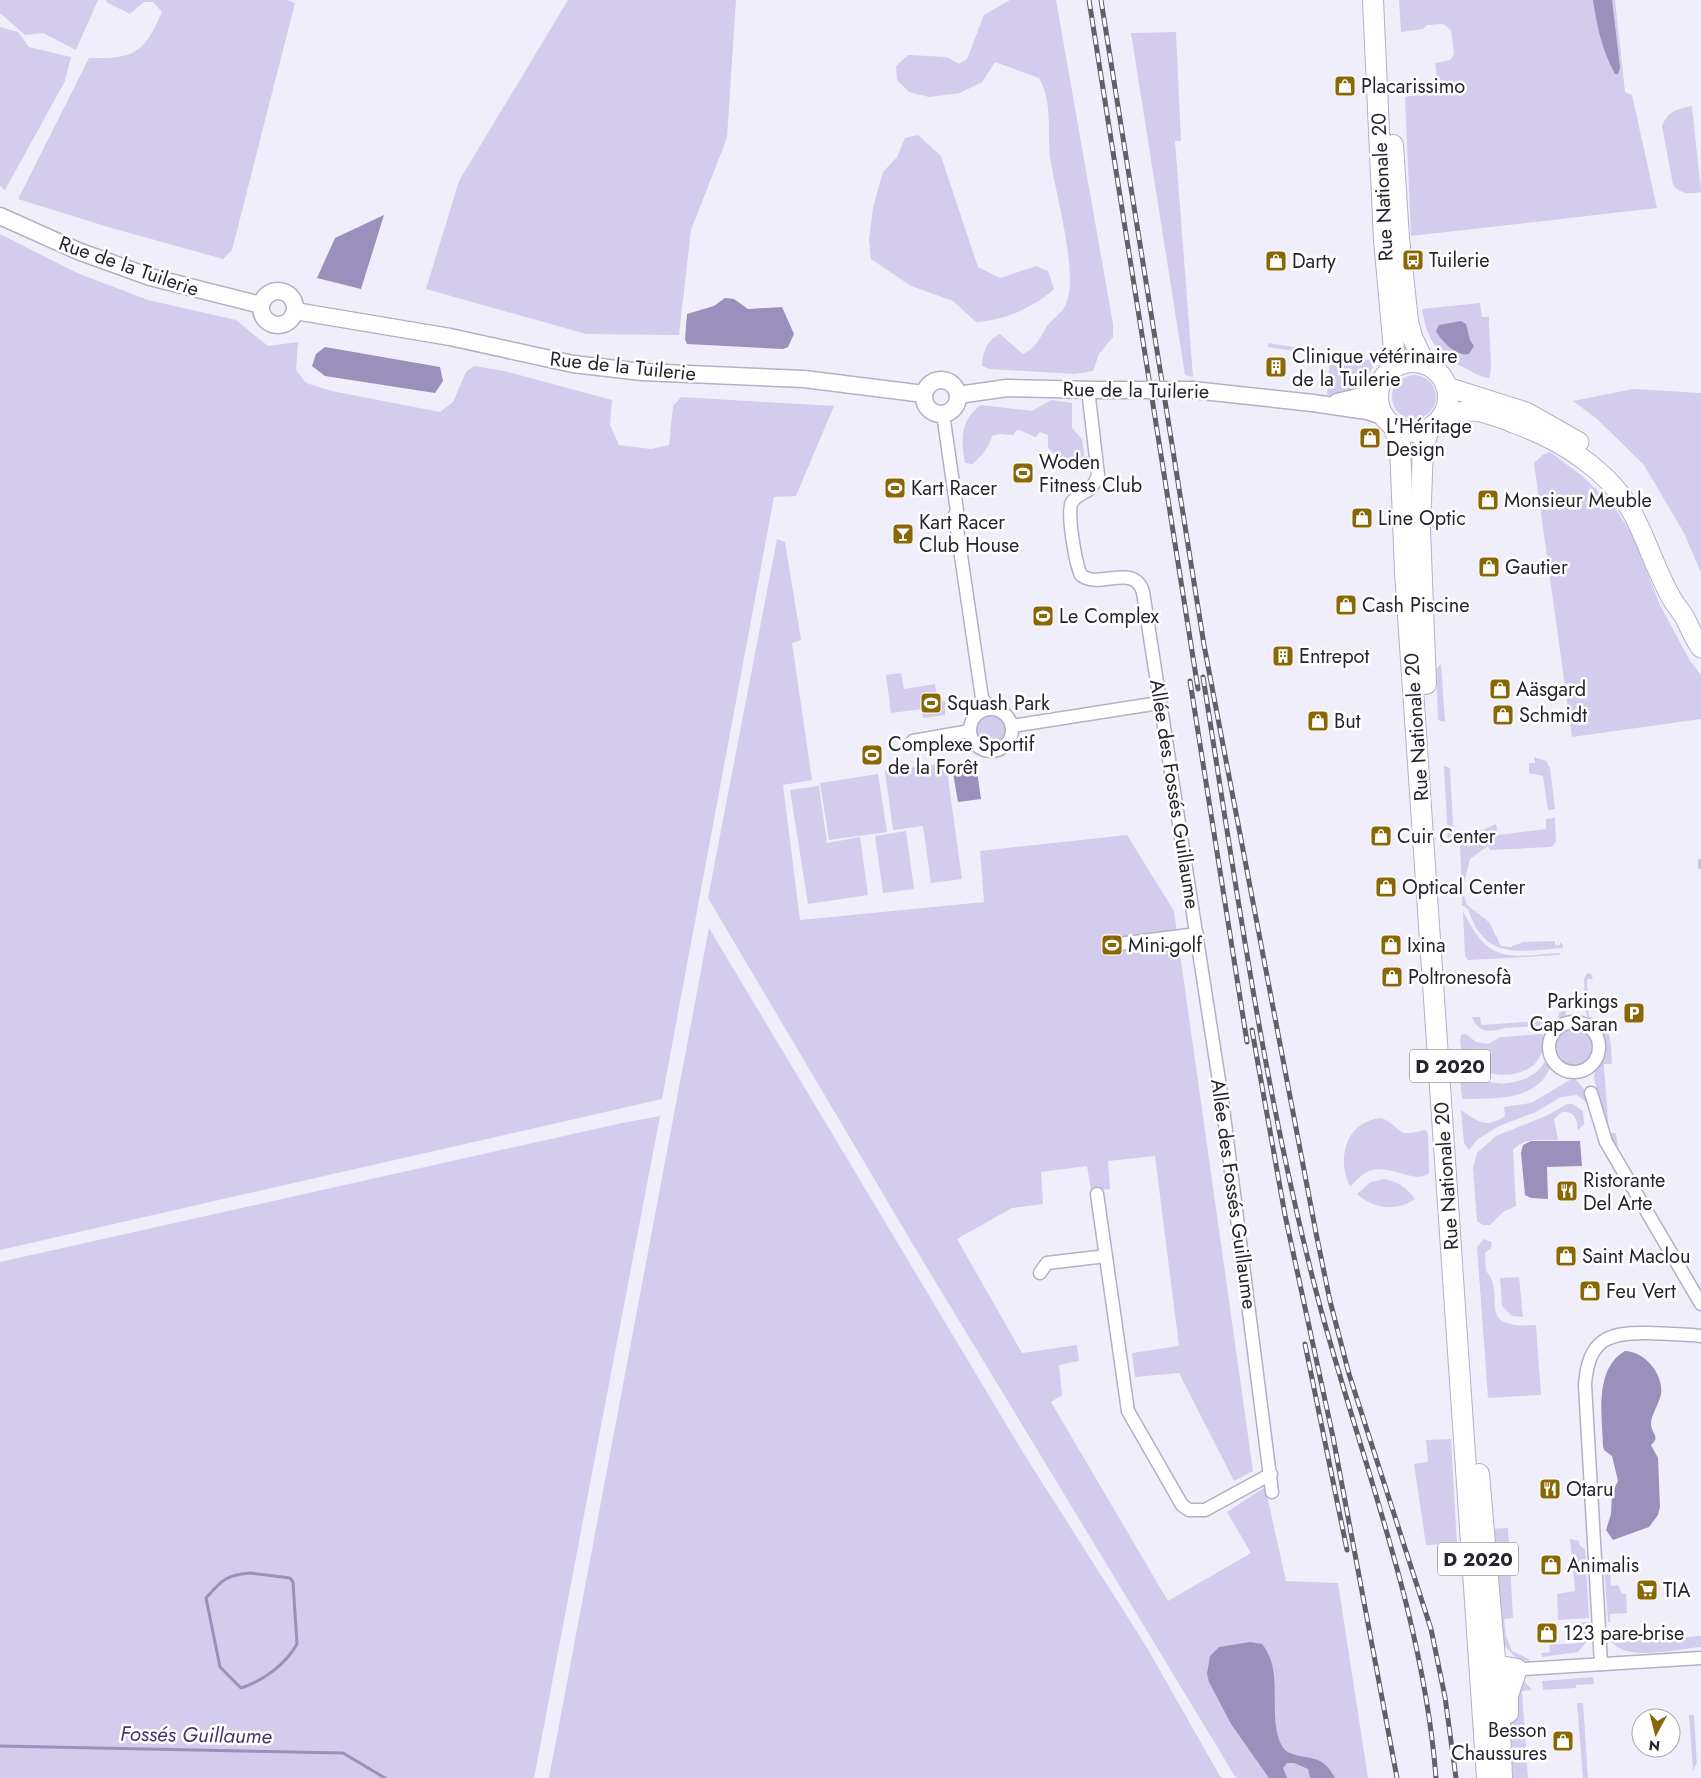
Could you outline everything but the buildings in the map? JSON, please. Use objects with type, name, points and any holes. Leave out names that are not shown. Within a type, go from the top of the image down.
[{"type":"main road","name":"Rue Nationale 20","points":[[1373,0],[1384,240],[1394,350],[1393,362],[1385,378]]},
{"type":"main road","name":"Rue Nationale 20","points":[[1385,0],[1398,238],[1408,321],[1412,337],[1425,364]]},
{"type":"main road","points":[[1435,424],[1447,404],[1447,387],[1439,373],[1425,364],[1406,363],[1385,378],[1379,400],[1389,421],[1411,432],[1435,424],[1466,410],[1503,411]]},
{"type":"main road","points":[[1447,387],[1503,411],[1566,448],[1582,458],[1615,490],[1633,514],[1672,599],[1684,616],[1701,648]]},
{"type":"main road","name":"Rue Nationale 20","points":[[1389,421],[1400,444],[1405,572],[1464,1460],[1502,1778]]},
{"type":"main road","name":"Rue Nationale 20","points":[[1435,424],[1423,446],[1420,529],[1429,733],[1490,1669],[1486,1778]]},
{"type":"main road","points":[[1490,1669],[1517,1669],[1508,1695],[1510,1778]]},
{"type":"street","name":"Rue de la Tuilerie","points":[[0,216],[78,251],[150,277],[261,305]]},
{"type":"street","points":[[279,290],[292,297],[295,311],[286,323],[275,325],[266,320],[261,305],[269,293],[279,290]]},
{"type":"street","name":"Rue de la Tuilerie","points":[[295,311],[450,337],[573,364],[642,372],[804,379],[924,394]]},
{"type":"street","name":"Rue de la Tuilerie","points":[[1313,403],[1342,402],[1356,399],[1366,395],[1385,378]]},
{"type":"street","points":[[941,380],[950,382],[958,395],[956,405],[943,414],[929,408],[924,394],[928,386],[941,380]]},
{"type":"street","name":"Rue de la Tuilerie","points":[[958,395],[1007,388],[1193,390],[1367,411],[1389,421]]},
{"type":"street","name":"Allée des Fossés Guillaume","points":[[1092,390],[1098,475],[1093,488],[1076,498],[1070,507],[1079,571],[1089,580],[1128,577],[1141,586],[1222,1100],[1272,1492]]},
{"type":"street","points":[[943,414],[957,511],[962,514],[990,697],[988,707],[974,717],[970,731],[974,743],[992,752],[1004,747],[1009,742],[1012,726],[1007,716],[988,707]]},
{"type":"street","points":[[1012,726],[1159,703]]},
{"type":"street","points":[[913,741],[970,731]]},
{"type":"street","points":[[1119,944],[1197,934]]},
{"type":"street","points":[[1572,1022],[1588,1026],[1598,1037],[1599,1052],[1597,1059],[1582,1072],[1564,1071],[1553,1062],[1550,1056],[1549,1041],[1559,1027],[1572,1022]]},
{"type":"street","points":[[1591,1093],[1606,1142],[1701,1304]]},
{"type":"street","points":[[1097,1194],[1128,1411],[1182,1505],[1189,1510],[1205,1510],[1270,1474]]},
{"type":"street","points":[[1040,1273],[1047,1263],[1106,1256]]},
{"type":"street","points":[[1682,1334],[1701,1330]]},
{"type":"street","points":[[1601,1664],[1587,1440],[1586,1369],[1593,1350],[1600,1343],[1618,1334],[1682,1334],[1701,1336]]},
{"type":"street","points":[[1517,1669],[1701,1658]]},
{"type":"shaded area","points":[[0,0],[98,0],[76,50],[43,33],[25,35],[0,13]]},
{"type":"shaded area","points":[[107,0],[287,0],[295,3],[232,250],[223,259],[108,227],[18,199],[89,58],[117,57],[136,51],[149,37],[162,12],[153,2],[144,2],[130,14],[106,2]]},
{"type":"shaded area","points":[[568,0],[736,0],[727,138],[691,230],[679,335],[586,334],[426,289],[459,181]]},
{"type":"shaded area","points":[[1010,0],[1056,0],[1113,324],[1113,337],[1099,354],[1093,371],[1075,374],[990,369],[982,366],[986,347],[991,340],[1000,334],[1023,354],[1031,349],[1047,326],[1063,309],[1069,294],[1070,277],[1066,236],[1051,163],[1048,109],[1044,88],[1039,78],[995,62],[982,82],[960,93],[929,97],[909,92],[897,80],[896,66],[908,55],[947,57],[959,64],[967,59],[984,15]]},
{"type":"shaded area","points":[[1399,0],[1615,0],[1625,92],[1632,95],[1657,208],[1411,236],[1405,97],[1439,91],[1435,63],[1450,60],[1454,54],[1451,30],[1443,24],[1427,25],[1423,29],[1401,32]]},
{"type":"shaded area","points":[[1593,0],[1612,0],[1620,68],[1618,74],[1615,74],[1610,65],[1603,47]]},
{"type":"shaded area","points":[[0,27],[18,32],[29,47],[71,57],[65,81],[5,190],[0,186]]},
{"type":"shaded area","points":[[1176,32],[1181,141],[1175,141],[1193,377],[1185,375],[1131,33]]},
{"type":"shaded area","points":[[1692,106],[1701,192],[1689,193],[1679,191],[1673,185],[1662,126],[1667,117],[1674,111]]},
{"type":"shaded area","points":[[918,135],[941,156],[978,267],[1000,278],[1036,266],[1048,271],[1054,289],[1046,296],[1008,316],[976,322],[953,301],[911,286],[871,259],[869,240],[873,207],[883,172],[897,157],[905,138]]},
{"type":"shaded area","points":[[384,215],[361,289],[317,278],[335,238]]},
{"type":"shaded area","points":[[0,234],[77,273],[148,300],[236,320],[268,346],[298,342],[296,370],[306,383],[332,391],[440,412],[453,402],[466,372],[474,366],[504,371],[612,400],[610,425],[619,445],[651,449],[669,445],[673,406],[681,397],[834,406],[796,496],[774,497],[662,1099],[0,1250]]},
{"type":"shaded area","points":[[725,298],[734,299],[748,309],[782,307],[794,334],[788,347],[783,349],[687,344],[685,339],[687,314],[714,306]]},
{"type":"shaded area","points":[[1480,303],[1482,317],[1489,317],[1491,367],[1489,378],[1480,376],[1448,359],[1441,353],[1427,330],[1422,309]]},
{"type":"shaded area","points":[[1461,321],[1466,324],[1470,340],[1474,346],[1469,354],[1460,353],[1450,348],[1436,331],[1439,325]]},
{"type":"shaded area","points":[[1268,343],[1376,361],[1359,388],[1347,394],[1327,395],[1330,357],[1268,347]]},
{"type":"shaded area","points":[[325,347],[440,367],[443,381],[435,393],[325,376],[312,366],[316,354]]},
{"type":"shaded area","points":[[1410,375],[1418,375],[1430,381],[1436,397],[1430,413],[1418,419],[1410,419],[1398,413],[1392,401],[1392,393],[1398,381]]},
{"type":"shaded area","points":[[1633,389],[1701,393],[1701,573],[1684,533],[1644,465],[1597,419],[1573,401]]},
{"type":"shaded area","points":[[1051,400],[1072,403],[1072,428],[1082,439],[1085,462],[1078,470],[1067,467],[1048,448],[1048,435],[1040,432],[1036,437],[1017,430],[1013,435],[1000,434],[992,436],[987,448],[973,464],[965,463],[964,431],[969,417],[981,405],[1032,411]]},
{"type":"shaded area","points":[[1550,452],[1581,475],[1613,505],[1633,536],[1660,605],[1690,661],[1701,675],[1701,719],[1572,737],[1534,463],[1544,454]]},
{"type":"shaded area","points":[[777,539],[785,542],[801,640],[792,643],[812,780],[783,785],[800,920],[984,902],[980,851],[1127,835],[1174,911],[1253,1471],[1234,1481],[1179,1373],[1135,1377],[1132,1353],[1179,1346],[1155,1156],[1108,1161],[1110,1189],[1091,1191],[1087,1166],[1041,1172],[1043,1204],[1012,1208],[957,1239],[1022,1353],[1077,1345],[1079,1361],[1059,1365],[1062,1395],[1051,1402],[1168,1601],[1251,1553],[1227,1512],[1265,1487],[1286,1581],[1338,1583],[1368,1778],[1236,1778],[918,1253],[708,898]]},
{"type":"shaded area","points":[[1441,664],[1445,722],[1438,720],[1436,669]]},
{"type":"shaded area","points":[[901,673],[904,689],[935,684],[937,697],[941,697],[942,701],[945,701],[945,715],[923,718],[922,709],[891,713],[886,675]]},
{"type":"shaded area","points":[[991,714],[1002,718],[1006,729],[1002,740],[991,744],[980,740],[976,729],[980,718]]},
{"type":"shaded area","points":[[1534,757],[1546,761],[1550,768],[1555,809],[1548,810],[1543,776],[1529,773],[1529,763],[1535,763]]},
{"type":"shaded area","points":[[946,763],[962,879],[931,883],[923,826],[893,830],[885,771]]},
{"type":"shaded area","points":[[976,764],[981,799],[958,802],[952,767]]},
{"type":"shaded area","points":[[1444,766],[1450,768],[1454,844],[1448,843]]},
{"type":"shaded area","points":[[878,774],[887,832],[829,840],[820,783]]},
{"type":"shaded area","points":[[819,786],[827,843],[860,837],[868,895],[808,904],[790,790]]},
{"type":"shaded area","points":[[1555,818],[1556,842],[1551,847],[1490,850],[1488,846],[1470,859],[1462,890],[1467,905],[1489,922],[1501,946],[1511,947],[1523,942],[1555,941],[1555,945],[1560,945],[1560,942],[1563,948],[1518,951],[1494,945],[1475,926],[1468,909],[1462,905],[1460,841],[1478,840],[1478,832],[1496,824],[1498,835],[1546,829],[1546,819]]},
{"type":"shaded area","points":[[906,831],[914,889],[883,893],[875,836]]},
{"type":"shaded area","points":[[1463,911],[1472,928],[1491,949],[1513,955],[1526,956],[1559,953],[1561,955],[1468,960],[1465,956]]},
{"type":"shaded area","points":[[709,928],[1024,1454],[1146,1646],[1221,1778],[549,1778]]},
{"type":"shaded area","points":[[1587,973],[1591,974],[1593,979],[1587,979],[1589,1017],[1603,1023],[1607,1028],[1611,1042],[1612,1064],[1604,1064],[1604,1068],[1609,1133],[1616,1133],[1618,1149],[1607,1131],[1594,1078],[1604,1056],[1606,1046],[1601,1033],[1590,1022],[1586,1014],[1584,979]]},
{"type":"shaded area","points":[[1566,1011],[1565,1019],[1553,1025],[1504,1028],[1489,1031],[1477,1026],[1472,1017],[1480,1017],[1481,1025],[1558,1020],[1559,1012]]},
{"type":"shaded area","points":[[1574,1029],[1588,1034],[1593,1048],[1588,1062],[1574,1067],[1560,1062],[1555,1048],[1560,1034]]},
{"type":"shaded area","points":[[1466,1034],[1476,1042],[1488,1044],[1500,1037],[1542,1034],[1544,1037],[1543,1048],[1537,1062],[1526,1070],[1511,1074],[1496,1074],[1481,1070],[1469,1062],[1462,1050],[1461,1035]]},
{"type":"shaded area","points":[[1458,1061],[1476,1076],[1496,1083],[1515,1082],[1524,1079],[1532,1075],[1545,1062],[1550,1068],[1535,1087],[1524,1092],[1499,1098],[1462,1099]]},
{"type":"shaded area","points":[[1575,1079],[1586,1091],[1587,1103],[1577,1095],[1561,1097],[1536,1112],[1499,1126],[1478,1139],[1469,1150],[1464,1143],[1461,1110],[1478,1121],[1492,1122],[1505,1116],[1504,1107],[1531,1103],[1570,1080]]},
{"type":"shaded area","points":[[1567,1104],[1573,1104],[1583,1111],[1584,1124],[1578,1130],[1575,1116],[1562,1112],[1554,1119],[1558,1140],[1534,1140],[1517,1146],[1513,1150],[1516,1206],[1503,1212],[1490,1225],[1483,1225],[1477,1221],[1473,1168],[1477,1153],[1496,1136],[1548,1115]]},
{"type":"shaded area","points":[[660,1116],[534,1778],[0,1778],[0,1262]]},
{"type":"shaded area","points":[[1382,1118],[1403,1133],[1425,1130],[1428,1133],[1429,1173],[1416,1177],[1382,1169],[1373,1170],[1363,1174],[1350,1186],[1344,1164],[1344,1153],[1347,1143],[1352,1133],[1360,1126],[1370,1120]]},
{"type":"shaded area","points":[[1531,1141],[1580,1141],[1582,1166],[1547,1167],[1548,1199],[1531,1198],[1525,1195],[1521,1153],[1523,1145]]},
{"type":"shaded area","points":[[1384,1179],[1393,1181],[1401,1186],[1415,1199],[1400,1206],[1385,1207],[1371,1203],[1357,1194],[1371,1182]]},
{"type":"shaded area","points":[[1484,1239],[1492,1242],[1491,1248],[1485,1253],[1486,1271],[1492,1280],[1495,1309],[1498,1316],[1504,1322],[1516,1325],[1536,1325],[1541,1395],[1488,1398],[1477,1247]]},
{"type":"shaded area","points":[[1519,1277],[1523,1317],[1512,1316],[1502,1306],[1500,1278]]},
{"type":"shaded area","points":[[1625,1351],[1632,1352],[1646,1359],[1656,1372],[1661,1386],[1660,1398],[1651,1424],[1655,1440],[1651,1445],[1658,1458],[1660,1507],[1658,1515],[1649,1527],[1613,1540],[1606,1530],[1611,1514],[1612,1493],[1618,1481],[1612,1456],[1604,1450],[1603,1446],[1601,1407],[1604,1381],[1608,1369],[1615,1359]]},
{"type":"shaded area","points":[[1451,1439],[1457,1544],[1426,1545],[1414,1464],[1428,1462],[1426,1440]]},
{"type":"shaded area","points":[[1508,1528],[1513,1618],[1504,1619],[1506,1636],[1512,1651],[1529,1659],[1530,1662],[1515,1657],[1503,1644],[1490,1529]]},
{"type":"shaded area","points":[[1570,1539],[1579,1541],[1580,1546],[1585,1549],[1589,1618],[1558,1620],[1557,1594],[1575,1591]]},
{"type":"shaded area","points":[[1604,1565],[1610,1566],[1611,1586],[1618,1585],[1622,1594],[1626,1594],[1627,1613],[1610,1614],[1610,1622],[1608,1622]]},
{"type":"shaded area","points":[[1589,1622],[1588,1640],[1578,1652],[1542,1657],[1541,1653],[1550,1652],[1549,1645],[1578,1643],[1576,1623]]},
{"type":"shaded area","points":[[1618,1633],[1618,1642],[1701,1636],[1701,1647],[1665,1652],[1636,1653],[1624,1650],[1614,1644],[1608,1635]]},
{"type":"shaded area","points":[[1250,1642],[1262,1644],[1269,1654],[1274,1679],[1275,1718],[1283,1748],[1293,1754],[1318,1760],[1328,1768],[1335,1778],[1310,1778],[1308,1769],[1294,1763],[1287,1763],[1283,1768],[1287,1778],[1269,1778],[1231,1724],[1209,1682],[1207,1674],[1210,1656],[1219,1647]]},
{"type":"shaded area","points":[[1593,1677],[1594,1684],[1576,1685],[1576,1688],[1543,1690],[1542,1681]]},
{"type":"shaded area","points":[[1524,1681],[1532,1690],[1522,1691],[1528,1778],[1513,1778],[1511,1713],[1517,1690]]},
{"type":"shaded area","points":[[1577,1703],[1583,1703],[1588,1778],[1583,1778]]},
{"type":"shaded area","points":[[1689,1715],[1694,1715],[1697,1763],[1693,1771]]},
{"type":"waterway","points":[[250,1573],[290,1578],[293,1582],[297,1644],[287,1658],[273,1671],[241,1688],[220,1667],[206,1598],[216,1587],[230,1577],[250,1573]]},
{"type":"waterway","name":"Fossés Guillaume","points":[[0,1746],[343,1753],[385,1778]]},
{"type":"railway","points":[[1089,0],[1198,689]]},
{"type":"railway","points":[[1101,0],[1204,645],[1316,1233],[1330,1301],[1349,1374],[1431,1629],[1445,1697],[1456,1778]]},
{"type":"railway","points":[[1203,677],[1252,988],[1281,1142],[1317,1295],[1404,1594],[1429,1716],[1436,1778]]},
{"type":"railway","points":[[1190,681],[1247,1042]]},
{"type":"railway","points":[[1252,1030],[1285,1215],[1333,1437],[1397,1778]]},
{"type":"railway","points":[[1305,1344],[1347,1550]]},
{"type":"place","name":"Placarissimo","points":[[1345,86]]},
{"type":"place","name":"Tuilerie","points":[[1413,260]]},
{"type":"place","name":"Darty","points":[[1276,261]]},
{"type":"place","name":"Clinique vétérinaire de la Tuilerie","points":[[1276,367]]},
{"type":"place","name":"L'Héritage Design","points":[[1370,438]]},
{"type":"place","name":"Woden Fitness Club","points":[[1023,473]]},
{"type":"place","name":"Kart Racer","points":[[895,488]]},
{"type":"place","name":"Monsieur Meuble","points":[[1488,500]]},
{"type":"place","name":"Line Optic","points":[[1362,518]]},
{"type":"place","name":"Kart Racer Club House","points":[[903,534]]},
{"type":"place","name":"Gautier","points":[[1489,567]]},
{"type":"place","name":"Cash Piscine","points":[[1346,605]]},
{"type":"place","name":"Le Complex","points":[[1043,616]]},
{"type":"place","name":"Entrepot","points":[[1283,656]]},
{"type":"place","name":"Aäsgard","points":[[1500,689]]},
{"type":"place","name":"Squash Park","points":[[931,703]]},
{"type":"place","name":"Schmidt","points":[[1503,715]]},
{"type":"place","name":"But","points":[[1318,721]]},
{"type":"place","name":"Complexe Sportif de la Forêt","points":[[872,755]]},
{"type":"place","name":"Cuir Center","points":[[1381,836]]},
{"type":"place","name":"Optical Center","points":[[1386,887]]},
{"type":"place","name":"Mini-golf","points":[[1112,945]]},
{"type":"place","name":"Ixina","points":[[1391,945]]},
{"type":"place","name":"Poltronesofà","points":[[1392,977]]},
{"type":"place","name":"Parkings Cap Saran","points":[[1634,1013]]},
{"type":"place","name":"Ristorante Del Arte","points":[[1567,1191]]},
{"type":"place","name":"Saint Maclou","points":[[1566,1256]]},
{"type":"place","name":"Feu Vert","points":[[1590,1291]]},
{"type":"place","name":"Otaru","points":[[1550,1489]]},
{"type":"place","name":"Animalis","points":[[1551,1565]]},
{"type":"place","name":"TIA","points":[[1647,1590]]},
{"type":"place","name":"123 pare-brise","points":[[1547,1633]]},
{"type":"place","name":"Besson Chaussures","points":[[1563,1741]]}]
